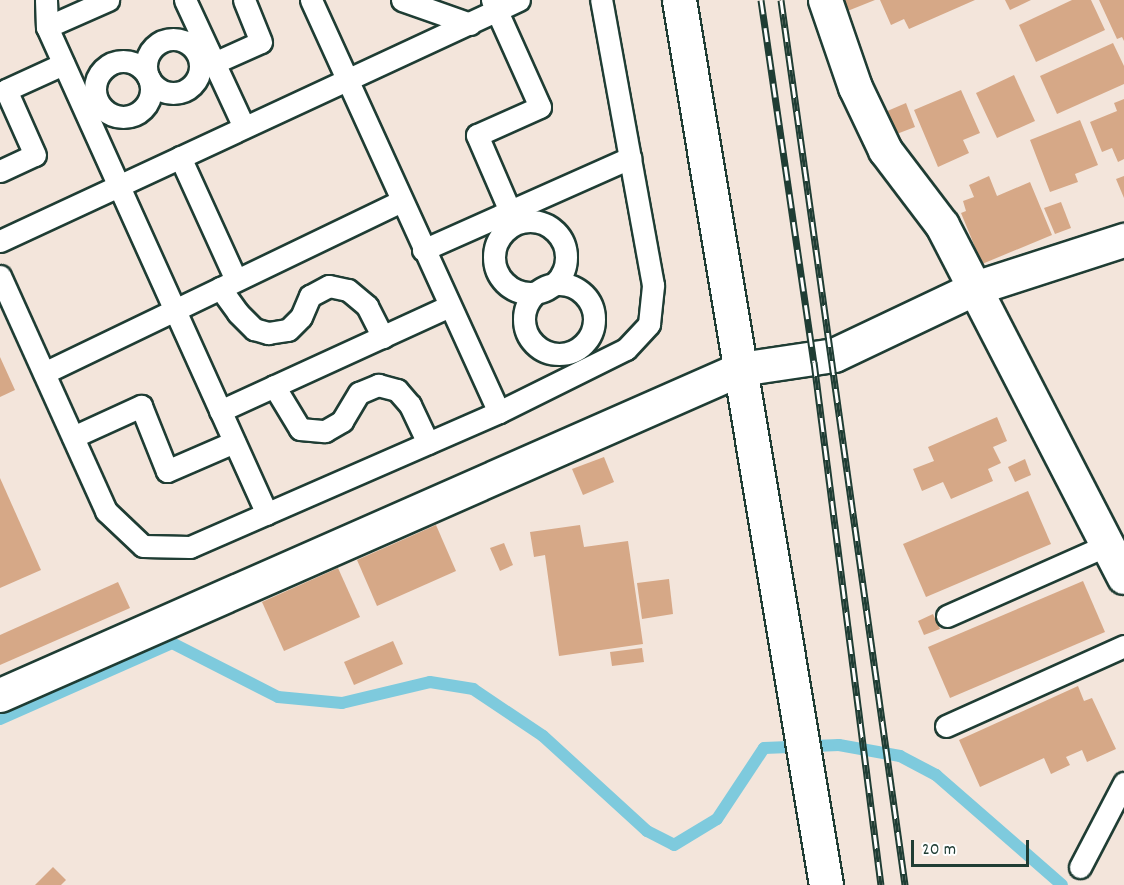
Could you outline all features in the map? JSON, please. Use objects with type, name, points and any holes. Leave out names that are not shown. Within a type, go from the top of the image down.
[{"type":"street","points":[[679,0],[826,885]]},
{"type":"street","points":[[825,0],[855,87],[885,150],[942,225],[1124,577]]},
{"type":"street","points":[[0,695],[740,369],[824,358],[975,288],[1124,240]]},
{"type":"lane","points":[[46,0],[47,27],[63,64],[89,101],[118,186],[267,514]]},
{"type":"lane","points":[[47,27],[108,0]]},
{"type":"lane","points":[[186,0],[207,57],[244,127]]},
{"type":"lane","points":[[207,57],[261,42],[244,0]]},
{"type":"lane","points":[[311,0],[400,201],[499,412]]},
{"type":"lane","points":[[402,0],[470,24]]},
{"type":"lane","points":[[0,241],[470,24],[494,5],[519,0]]},
{"type":"lane","points":[[0,276],[106,511],[143,546],[190,547],[499,412],[626,349],[649,324],[653,285],[601,0]]},
{"type":"lane","points":[[494,5],[540,107],[477,135],[513,217]]},
{"type":"lane","points":[[89,101],[117,117],[135,115],[148,104],[144,64],[148,51],[161,41],[186,42],[207,57]]},
{"type":"lane","points":[[89,101],[99,72],[110,64],[137,65],[160,91],[174,95],[198,81],[207,57]]},
{"type":"lane","points":[[0,171],[35,155],[6,90],[63,64]]},
{"type":"lane","points":[[180,157],[238,313],[254,329],[268,333],[288,330],[301,317],[310,296],[328,286],[348,290],[367,306],[382,337]]},
{"type":"lane","points":[[423,250],[513,217],[630,158]]},
{"type":"lane","points":[[44,373],[400,201]]},
{"type":"lane","points":[[513,217],[543,224],[566,247],[564,271],[528,302],[522,317],[530,341],[542,351],[574,351]]},
{"type":"lane","points":[[513,217],[497,244],[493,260],[498,276],[516,290],[545,289],[561,285],[588,296],[596,315],[593,328],[574,351]]},
{"type":"lane","points":[[220,411],[449,306]]},
{"type":"lane","points":[[574,351],[583,370]]},
{"type":"lane","points":[[273,386],[300,429],[325,431],[342,421],[359,393],[378,385],[397,390],[410,405],[428,442]]},
{"type":"lane","points":[[73,438],[141,406],[167,471],[234,442]]},
{"type":"lane","points":[[947,616],[1107,545]]},
{"type":"lane","points":[[946,726],[1124,646]]},
{"type":"lane","points":[[1080,867],[1124,783]]},
{"type":"building","points":[[840,0],[875,0],[845,12]]},
{"type":"building","points":[[880,0],[975,0],[909,29],[904,19],[891,25]]},
{"type":"building","points":[[1005,0],[1031,0],[1010,10]]},
{"type":"building","points":[[1072,0],[1091,0],[1105,30],[1036,62],[1019,25]]},
{"type":"building","points":[[1099,0],[1124,0],[1124,41],[1122,37],[1117,39]]},
{"type":"building","points":[[1113,43],[1124,66],[1124,84],[1057,114],[1040,76]]},
{"type":"building","points":[[1014,75],[1035,121],[997,138],[976,93]]},
{"type":"building","points":[[961,90],[980,133],[963,140],[969,153],[938,167],[914,110]]},
{"type":"building","points":[[1124,99],[1124,159],[1118,162],[1112,148],[1102,152],[1090,122],[1117,111],[1114,103]]},
{"type":"building","points":[[906,103],[915,127],[894,135],[885,112]]},
{"type":"building","points":[[1080,120],[1098,165],[1075,174],[1078,182],[1050,192],[1030,140]]},
{"type":"building","points":[[989,176],[997,196],[1030,182],[1052,235],[982,264],[961,213],[966,211],[963,201],[974,197],[969,185]]},
{"type":"building","points":[[1124,176],[1124,198],[1116,179]]},
{"type":"building","points":[[1061,202],[1071,228],[1055,234],[1044,208]]},
{"type":"building","points":[[0,357],[15,390],[0,397]]},
{"type":"building","points":[[997,417],[1007,441],[993,447],[1001,463],[988,469],[993,481],[951,499],[943,482],[922,491],[913,469],[934,461],[928,447]]},
{"type":"building","points":[[604,457],[614,482],[583,495],[572,469]]},
{"type":"building","points":[[1025,459],[1031,475],[1015,482],[1008,467]]},
{"type":"building","points":[[0,478],[41,570],[0,588]]},
{"type":"building","points":[[1028,491],[1051,544],[926,597],[903,544]]},
{"type":"building","points":[[436,525],[456,571],[377,606],[357,560]]},
{"type":"building","points":[[580,525],[584,547],[628,541],[643,644],[559,656],[545,555],[534,557],[530,532]]},
{"type":"building","points":[[504,543],[513,565],[500,571],[490,548]]},
{"type":"building","points":[[338,568],[360,617],[284,651],[262,602]]},
{"type":"building","points":[[669,579],[673,614],[642,619],[637,583]]},
{"type":"building","points":[[1083,581],[1105,632],[950,698],[928,647]]},
{"type":"building","points":[[118,582],[130,608],[0,665],[0,635]]},
{"type":"building","points":[[933,614],[940,629],[924,635],[918,621]]},
{"type":"building","points":[[393,641],[403,664],[354,685],[344,662]]},
{"type":"building","points":[[642,648],[644,662],[612,666],[610,652]]},
{"type":"building","points":[[1078,686],[1084,701],[1092,698],[1116,749],[1087,762],[1082,750],[1066,757],[1070,765],[1051,774],[1044,758],[980,787],[959,740]]},
{"type":"building","points":[[53,867],[66,880],[61,885],[35,885]]},
{"type":"waterway","points":[[0,719],[172,643],[278,697],[342,703],[430,682],[473,689],[543,736],[647,831],[674,845],[717,819],[764,748],[839,745],[900,756],[936,775],[1062,885]]},
{"type":"railway","points":[[761,0],[814,362],[881,885]]},
{"type":"railway","points":[[781,0],[905,885]]}]
